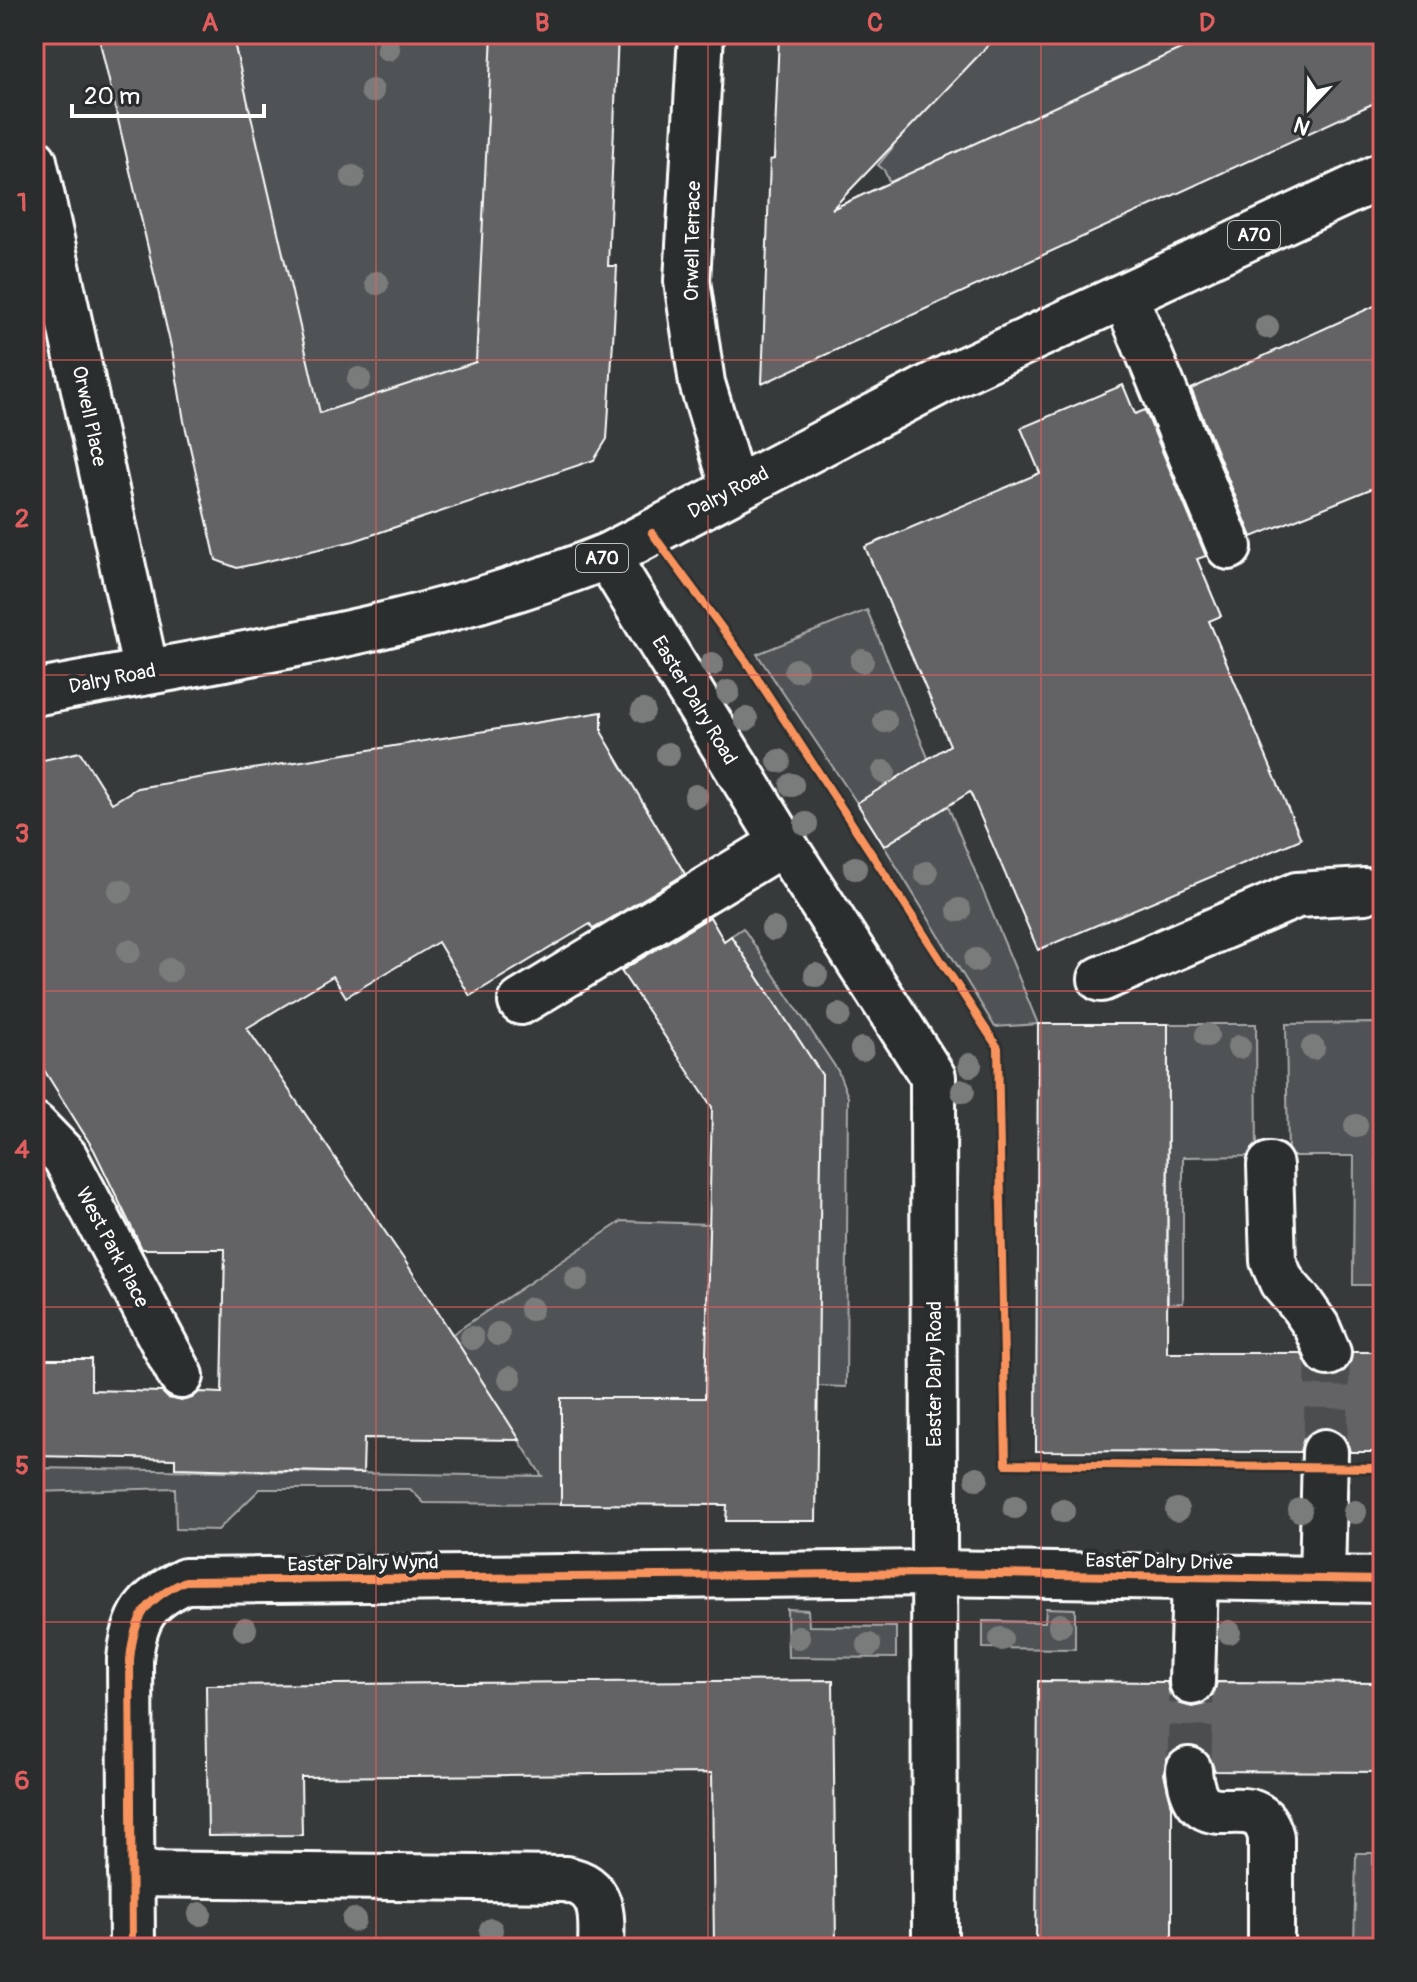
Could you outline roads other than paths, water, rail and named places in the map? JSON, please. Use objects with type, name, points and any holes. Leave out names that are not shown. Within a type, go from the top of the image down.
[{"type":"street","name":"Orwell Terrace","points":[[701,34],[687,281],[702,383],[734,489]]},
{"type":"street","name":"Orwell Place","points":[[34,161],[146,672]]},
{"type":"street","name":"Dalry Road","points":[[34,693],[305,642],[447,611],[520,589],[607,556],[951,376],[1383,175]]},
{"type":"street","points":[[1125,296],[1229,547]]},
{"type":"street","name":"Easter Dalry Road","points":[[607,556],[783,843],[933,1077],[935,1948]]},
{"type":"street","points":[[521,1002],[783,843]]},
{"type":"street","points":[[1101,979],[1297,895],[1365,891]]},
{"type":"street","name":"West Park Place","points":[[34,1125],[65,1157],[181,1376]]},
{"type":"street","points":[[1270,1165],[1276,1273],[1310,1316],[1328,1353]]},
{"type":"street","points":[[1322,1579],[1325,1452]]},
{"type":"street","name":"Easter Dalry Drive","points":[[934,1573],[1383,1580]]},
{"type":"street","name":"Easter Dalry Wynd","points":[[132,1948],[132,1632],[143,1610],[162,1592],[185,1581],[934,1573]]},
{"type":"street","points":[[1192,1682],[1195,1577]]},
{"type":"street","points":[[1189,1770],[1191,1793],[1206,1809],[1250,1811],[1269,1828],[1271,1948]]},
{"type":"street","points":[[131,1874],[565,1879],[585,1886],[597,1900],[601,1912],[601,1948]]},
{"type":"tunnel","points":[[1325,1452],[1328,1353]]},
{"type":"tunnel","points":[[1189,1770],[1192,1682]]}]
